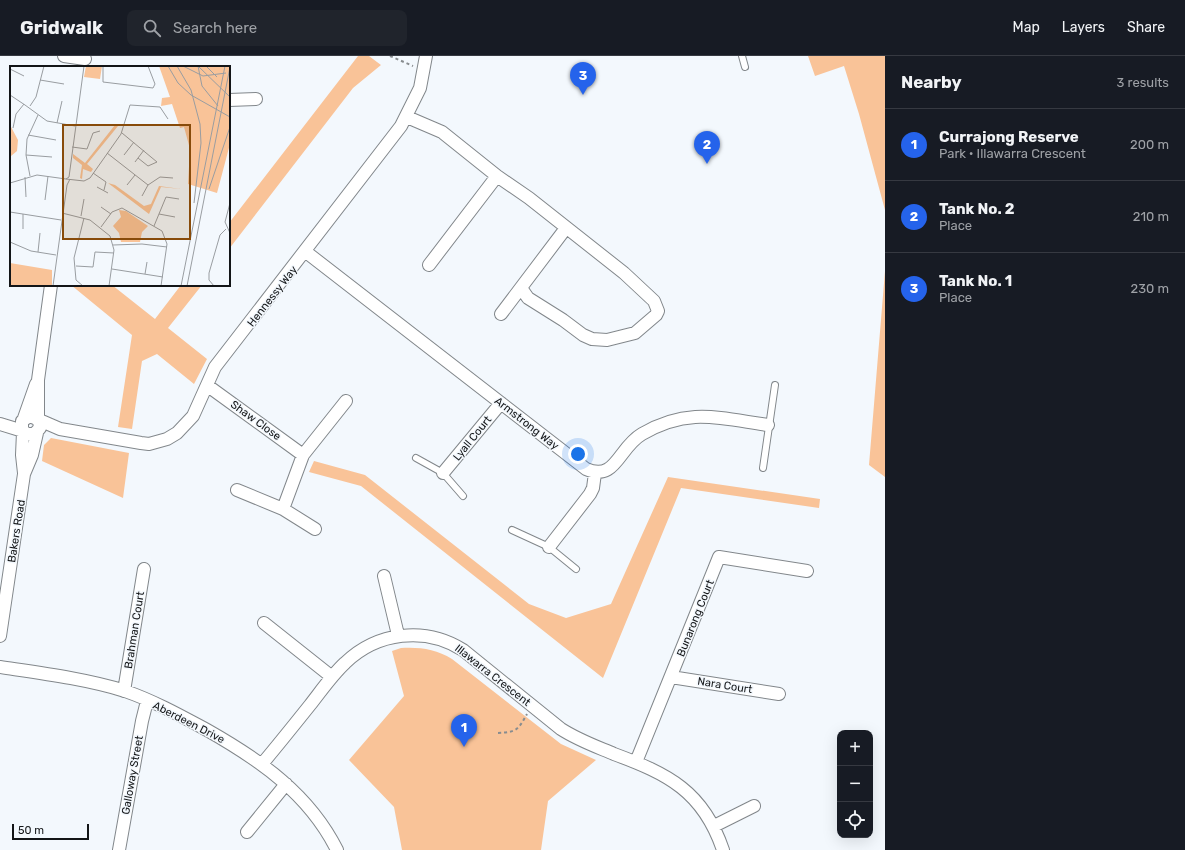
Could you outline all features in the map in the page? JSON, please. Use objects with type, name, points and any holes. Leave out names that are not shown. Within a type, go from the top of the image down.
[{"type":"street","points":[[64,56],[85,61]]},
{"type":"street","name":"Hennessy Way","points":[[38,426],[149,444],[167,439],[177,433],[193,416],[216,367],[306,252],[408,114],[420,88],[426,56]]},
{"type":"street","points":[[230,100],[256,99]]},
{"type":"street","points":[[408,114],[433,122],[437,130],[497,176],[529,198],[640,287],[654,301],[658,311],[656,315],[635,333],[607,340],[592,339],[528,298],[521,288]]},
{"type":"street","points":[[429,264],[497,176]]},
{"type":"street","points":[[501,314],[566,228]]},
{"type":"street","name":"Armstrong Way","points":[[306,252],[586,469],[595,473]]},
{"type":"street","name":"Bakers Road","points":[[0,636],[24,474],[32,455],[38,426],[38,380],[51,286]]},
{"type":"street","name":"Bakers Road","points":[[24,474],[22,455],[23,431],[21,423],[38,380]]},
{"type":"street","name":"Shaw Close","points":[[208,386],[303,455]]},
{"type":"street","points":[[283,509],[303,455],[346,401]]},
{"type":"street","name":"Lyall Court","points":[[443,473],[501,403]]},
{"type":"street","points":[[0,420],[30,416],[38,426],[28,435],[23,431],[0,424]]},
{"type":"street","points":[[548,547],[590,494],[593,488],[595,473],[602,473],[608,470],[627,447],[639,436],[658,425],[675,419],[707,416],[768,425]]},
{"type":"street","points":[[237,490],[283,509],[315,529]]},
{"type":"street","name":"Bunarong Court","points":[[636,762],[719,557],[807,571]]},
{"type":"street","name":"Brahman Court","points":[[124,691],[144,569]]},
{"type":"street","points":[[384,576],[398,635]]},
{"type":"street","points":[[264,623],[332,677]]},
{"type":"street","name":"Illawarra Crescent","points":[[262,764],[332,677],[357,653],[370,645],[398,635],[430,637],[454,644],[579,740],[666,775],[700,805],[714,826],[723,850]]},
{"type":"street","name":"Aberdeen Drive","points":[[0,667],[124,691],[186,718],[243,750],[298,794],[317,817],[336,850]]},
{"type":"street","name":"Nara Court","points":[[671,677],[779,694]]},
{"type":"street","name":"Galloway Street","points":[[119,850],[142,720],[147,701]]},
{"type":"street","points":[[247,832],[286,784]]},
{"type":"street","points":[[714,826],[754,806]]},
{"type":"lane","points":[[742,56],[744,67]]},
{"type":"lane","points":[[763,468],[768,425],[775,385]]},
{"type":"lane","points":[[416,458],[443,473],[463,496]]},
{"type":"lane","points":[[512,530],[548,547],[576,569]]},
{"type":"path","points":[[390,56],[414,66]]},
{"type":"path","points":[[498,733],[515,731],[520,727],[527,714]]},
{"type":"shaded area","points":[[358,56],[369,56],[381,65],[353,88],[230,248],[230,222]]},
{"type":"shaded area","points":[[808,56],[885,56],[885,210],[859,114],[844,66],[815,76]]},
{"type":"shaded area","points":[[885,271],[885,477],[869,465]]},
{"type":"shaded area","points":[[72,286],[113,286],[155,319],[180,286],[201,286],[168,328],[207,359],[194,384],[157,354],[142,361],[132,429],[118,427],[132,335]]},
{"type":"shaded area","points":[[51,438],[129,453],[123,498],[42,461],[44,445]]},
{"type":"shaded area","points":[[314,461],[365,475],[529,604],[566,618],[611,604],[668,477],[820,499],[819,508],[681,488],[603,678],[361,486],[309,472]]},
{"type":"shaded area","points":[[401,648],[428,649],[452,659],[561,744],[596,760],[548,801],[541,850],[402,850],[394,807],[349,760],[404,696],[392,651]]},
{"type":"place","name":"Tank No. 1","points":[[583,95]]},
{"type":"place","name":"Tank No. 2","points":[[707,164]]},
{"type":"place","name":"Currajong Reserve","points":[[464,747]]}]
